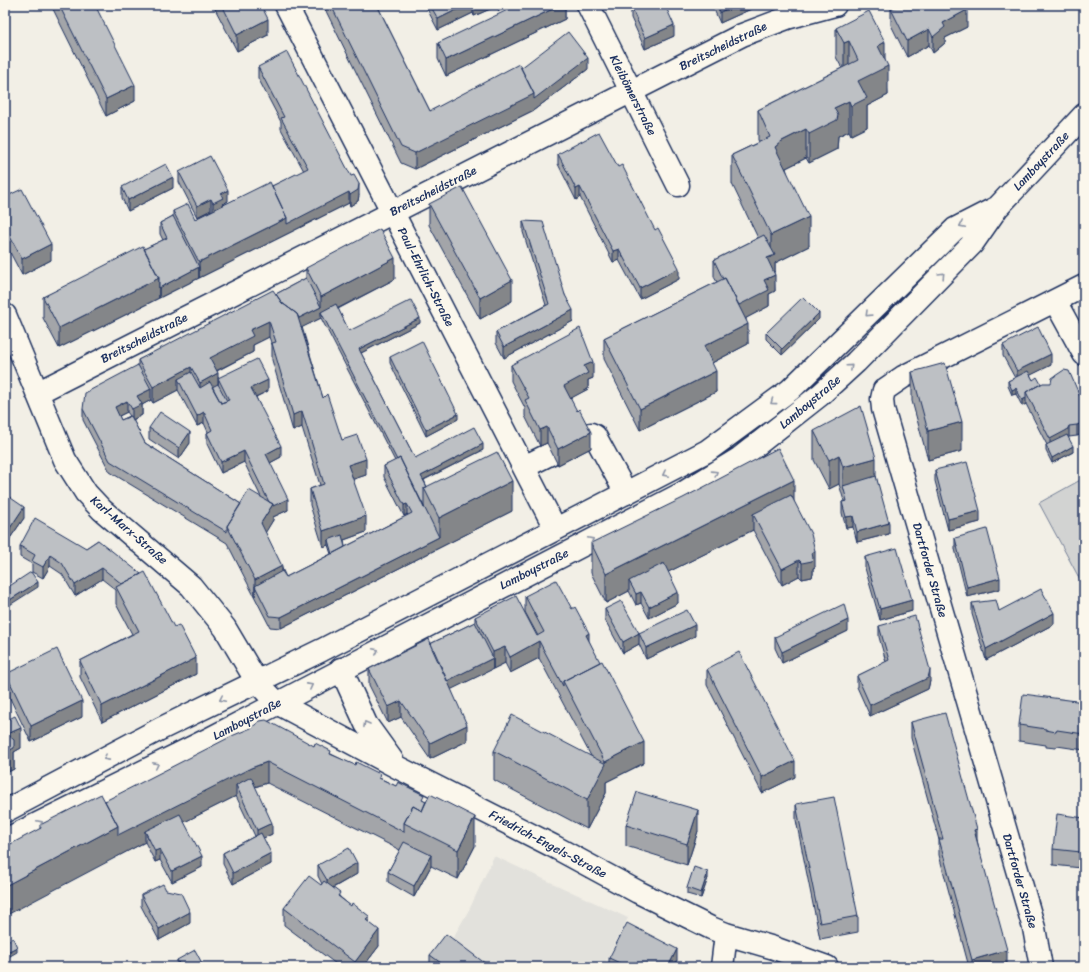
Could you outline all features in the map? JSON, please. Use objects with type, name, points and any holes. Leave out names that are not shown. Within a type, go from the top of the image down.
[{"type":"street","name":"Paul-Ehrlich-Straße","points":[[286,5],[556,528]]},
{"type":"street","name":"Kleibömerstraße","points":[[588,5],[678,185]]},
{"type":"street","name":"Breitscheidstraße","points":[[37,393],[764,25],[834,5]]},
{"type":"street","name":"Lamboystraße","points":[[5,840],[278,703],[341,669],[683,494],[740,458],[820,395],[872,346],[972,244],[997,208],[1084,115]]},
{"type":"street","name":"Lamboystraße","points":[[5,811],[707,450],[790,390],[955,228],[997,208]]},
{"type":"street","name":"Dartforder Straße","points":[[1041,967],[1034,928],[885,416],[882,399],[884,390],[903,377],[1084,286]]},
{"type":"street","points":[[1055,301],[1084,354]]},
{"type":"street","name":"Karl-Marx-Straße","points":[[5,314],[65,460],[86,493],[102,510],[191,586],[225,628],[257,682],[278,703]]},
{"type":"street","points":[[584,435],[591,434],[595,436],[626,493]]},
{"type":"street","points":[[524,467],[552,453]]},
{"type":"street","points":[[341,669],[366,724],[397,767]]},
{"type":"street","name":"Friedrich-Engels-Straße","points":[[278,703],[397,767],[540,839],[638,892],[726,934],[774,948],[827,967]]},
{"type":"street","points":[[722,967],[726,934]]},
{"type":"shaded area","points":[[1084,478],[1084,587],[1039,503]]},
{"type":"shaded area","points":[[494,856],[628,918],[603,967],[433,967],[446,950],[470,908]]},
{"type":"building","points":[[59,5],[95,5],[135,85],[106,99]]},
{"type":"building","points":[[222,5],[261,5],[268,19],[237,35]]},
{"type":"building","points":[[331,5],[377,5],[430,111],[519,64],[534,94],[415,153],[401,147]]},
{"type":"building","points":[[430,5],[466,5],[438,19]]},
{"type":"building","points":[[518,5],[561,5],[446,60],[438,43]]},
{"type":"building","points":[[635,5],[665,5],[674,25],[645,38],[631,7]]},
{"type":"building","points":[[717,5],[736,5],[720,12]]},
{"type":"building","points":[[899,5],[964,5],[967,10],[943,23],[945,27],[933,37],[929,29],[907,41],[891,9]]},
{"type":"building","points":[[869,11],[885,42],[878,46],[888,66],[858,81],[867,98],[851,106],[849,101],[834,108],[838,115],[837,120],[809,134],[806,129],[782,141],[775,147],[809,217],[771,235],[732,155],[770,137],[758,110],[858,60],[849,41],[844,43],[836,28]]},
{"type":"building","points":[[568,32],[588,58],[534,99],[534,94],[521,68]]},
{"type":"building","points":[[287,52],[351,176],[354,175],[359,184],[358,190],[350,195],[349,192],[287,224],[287,218],[272,186],[308,168],[281,118],[284,117],[258,67]]},
{"type":"building","points":[[599,132],[618,167],[622,165],[655,230],[658,228],[679,268],[640,288],[619,249],[613,251],[580,187],[576,189],[558,154]]},
{"type":"building","points":[[210,156],[228,190],[221,194],[223,198],[213,203],[211,199],[197,206],[179,172]]},
{"type":"building","points":[[166,164],[173,177],[128,200],[122,187]]},
{"type":"building","points":[[270,182],[287,218],[199,262],[173,211],[188,204],[195,219]]},
{"type":"building","points":[[462,187],[512,280],[480,298],[429,204]]},
{"type":"building","points":[[22,189],[51,244],[22,259],[5,227],[5,197]]},
{"type":"building","points":[[173,216],[199,267],[159,288],[159,278],[144,249],[167,238],[160,223]]},
{"type":"building","points":[[523,221],[543,222],[565,295],[573,310],[504,347],[496,332],[549,304]]},
{"type":"building","points":[[380,229],[395,258],[321,297],[306,268]]},
{"type":"building","points":[[764,235],[775,255],[767,258],[775,275],[764,280],[769,290],[739,305],[725,278],[723,279],[714,260]]},
{"type":"building","points":[[143,246],[159,278],[59,328],[43,297]]},
{"type":"building","points":[[306,278],[321,307],[299,318],[297,314],[282,303],[276,294]]},
{"type":"building","points":[[725,278],[748,324],[704,346],[716,371],[640,409],[604,338]]},
{"type":"building","points":[[273,290],[282,303],[297,314],[323,398],[327,394],[342,440],[357,435],[366,459],[348,465],[366,516],[323,531],[310,489],[324,484],[302,411],[293,415],[272,343],[276,342],[269,321],[250,330],[253,336],[210,358],[218,373],[200,383],[191,367],[153,387],[138,360]]},
{"type":"building","points":[[803,297],[819,313],[782,349],[766,333]]},
{"type":"building","points":[[411,300],[420,318],[359,349],[415,458],[474,427],[483,444],[421,476],[427,487],[424,488],[424,508],[400,458],[397,460],[321,312],[336,304],[349,331]]},
{"type":"building","points":[[1038,327],[1051,354],[1017,371],[1003,345]]},
{"type":"building","points":[[580,328],[593,362],[584,366],[588,373],[564,386],[577,411],[579,409],[591,432],[558,449],[547,427],[540,430],[525,400],[529,398],[511,365]]},
{"type":"building","points":[[422,341],[458,414],[426,430],[390,357]]},
{"type":"building","points":[[257,359],[268,380],[251,388],[281,446],[266,454],[288,499],[273,506],[273,504],[269,502],[244,451],[221,462],[207,433],[212,430],[204,412],[197,416],[178,379],[191,372],[200,388],[210,382],[221,403],[229,400],[218,378]]},
{"type":"building","points":[[945,363],[962,422],[928,431],[912,372]]},
{"type":"building","points":[[138,365],[151,389],[137,396],[142,404],[132,409],[127,401],[115,407],[121,420],[131,416],[145,443],[241,504],[227,526],[227,532],[110,461],[83,409],[85,393]]},
{"type":"building","points":[[1064,370],[1069,371],[1084,404],[1084,422],[1069,426],[1067,430],[1050,439],[1026,392],[1043,383],[1051,383],[1052,378]]},
{"type":"building","points":[[1028,371],[1033,380],[1037,377],[1041,384],[1026,392],[1026,398],[1022,400],[1016,388],[1012,390],[1008,381]]},
{"type":"building","points":[[218,384],[227,401],[221,403],[212,387]]},
{"type":"building","points":[[861,406],[876,458],[843,467],[839,455],[829,460],[814,431]]},
{"type":"building","points":[[160,412],[190,432],[179,448],[149,428]]},
{"type":"building","points":[[1067,435],[1073,446],[1052,458],[1046,445]]},
{"type":"building","points":[[778,448],[794,480],[606,574],[591,543],[683,498]]},
{"type":"building","points":[[497,452],[512,481],[439,518],[424,488]]},
{"type":"building","points":[[400,458],[439,537],[281,617],[270,616],[255,586],[282,571],[286,577],[412,513],[407,504],[404,505],[384,466]]},
{"type":"building","points":[[967,462],[980,511],[948,519],[935,470]]},
{"type":"building","points":[[876,476],[889,523],[857,532],[853,516],[846,517],[842,502],[847,501],[843,486]]},
{"type":"building","points":[[249,490],[273,504],[261,523],[282,566],[255,580],[227,526]]},
{"type":"building","points":[[5,494],[24,507],[6,534],[5,533]]},
{"type":"building","points":[[791,495],[811,534],[815,551],[812,553],[812,561],[802,563],[799,560],[782,569],[753,514]]},
{"type":"building","points":[[35,518],[86,548],[98,540],[141,574],[122,584],[102,568],[75,585],[62,563],[50,555],[43,567],[32,561],[35,555],[20,546]]},
{"type":"building","points":[[987,529],[1000,578],[967,587],[955,538]]},
{"type":"building","points":[[342,535],[345,547],[332,554],[328,540]]},
{"type":"building","points":[[897,548],[912,600],[880,609],[865,557]]},
{"type":"building","points":[[664,563],[678,592],[649,607],[641,592],[636,594],[629,581]]},
{"type":"building","points":[[31,572],[38,582],[5,603],[5,589]]},
{"type":"building","points":[[145,572],[174,627],[179,625],[196,658],[102,706],[80,661],[139,631],[116,587]]},
{"type":"building","points":[[556,580],[572,609],[575,607],[589,633],[586,635],[600,662],[563,681],[563,686],[539,641],[510,657],[505,647],[493,652],[475,617],[516,596],[537,636],[544,632],[525,596]]},
{"type":"building","points":[[1041,589],[1054,613],[986,649],[972,603],[996,600],[999,611]]},
{"type":"building","points":[[621,601],[639,633],[623,642],[605,609]]},
{"type":"building","points":[[844,604],[848,620],[782,652],[775,637]]},
{"type":"building","points":[[687,610],[695,625],[646,648],[639,633]]},
{"type":"building","points":[[915,616],[930,670],[928,678],[870,705],[857,676],[889,660],[879,626]]},
{"type":"building","points":[[475,622],[493,658],[447,681],[430,644]]},
{"type":"building","points":[[429,639],[467,725],[430,743],[401,701],[388,707],[369,669]]},
{"type":"building","points":[[57,649],[82,701],[31,726],[6,674]]},
{"type":"building","points":[[739,652],[795,761],[762,777],[707,669]]},
{"type":"building","points":[[602,661],[644,742],[605,762],[563,681]]},
{"type":"building","points":[[1023,694],[1084,702],[1084,734],[1057,730],[1056,732],[1019,725]]},
{"type":"building","points":[[945,713],[977,829],[974,830],[1007,950],[972,960],[939,839],[943,839],[911,722]]},
{"type":"building","points":[[512,715],[606,764],[587,800],[494,751]]},
{"type":"building","points":[[15,716],[21,728],[7,734],[14,740],[14,748],[5,752],[5,721]]},
{"type":"building","points":[[266,720],[314,746],[315,743],[331,751],[330,754],[355,765],[356,762],[380,774],[379,778],[396,786],[398,782],[424,795],[422,799],[426,801],[422,811],[413,806],[404,823],[404,832],[267,762],[251,768],[118,835],[118,826],[105,801],[234,735],[251,728],[260,721]]},
{"type":"building","points":[[251,777],[272,823],[257,830],[236,785]]},
{"type":"building","points":[[637,792],[698,810],[687,844],[626,825]]},
{"type":"building","points":[[101,794],[118,826],[5,886],[5,847],[41,828],[40,825]]},
{"type":"building","points":[[430,794],[475,817],[458,850],[404,823],[413,806],[422,811]]},
{"type":"building","points":[[834,797],[858,916],[820,923],[796,804]]},
{"type":"building","points":[[180,814],[202,856],[172,871],[160,849],[155,851],[145,831]]},
{"type":"building","points":[[1057,814],[1084,818],[1084,851],[1053,849]]},
{"type":"building","points":[[261,833],[271,853],[233,873],[223,853]]},
{"type":"building","points":[[404,842],[431,855],[414,886],[388,872]]},
{"type":"building","points":[[349,848],[357,863],[327,880],[318,865]]},
{"type":"building","points":[[694,867],[708,872],[701,893],[687,888]]},
{"type":"building","points":[[309,876],[321,885],[324,881],[340,893],[338,896],[351,906],[352,903],[369,916],[366,920],[379,930],[355,962],[284,908]]},
{"type":"building","points":[[163,884],[166,890],[181,893],[190,912],[159,929],[141,895]]},
{"type":"building","points":[[627,923],[677,949],[668,967],[628,967],[609,958]]},
{"type":"building","points":[[446,934],[490,967],[438,967],[441,963],[430,955]]},
{"type":"building","points":[[13,938],[17,947],[5,953],[5,942]]},
{"type":"building","points":[[195,950],[204,967],[181,967],[177,960]]},
{"type":"building","points":[[254,963],[259,967],[250,967]]}]
